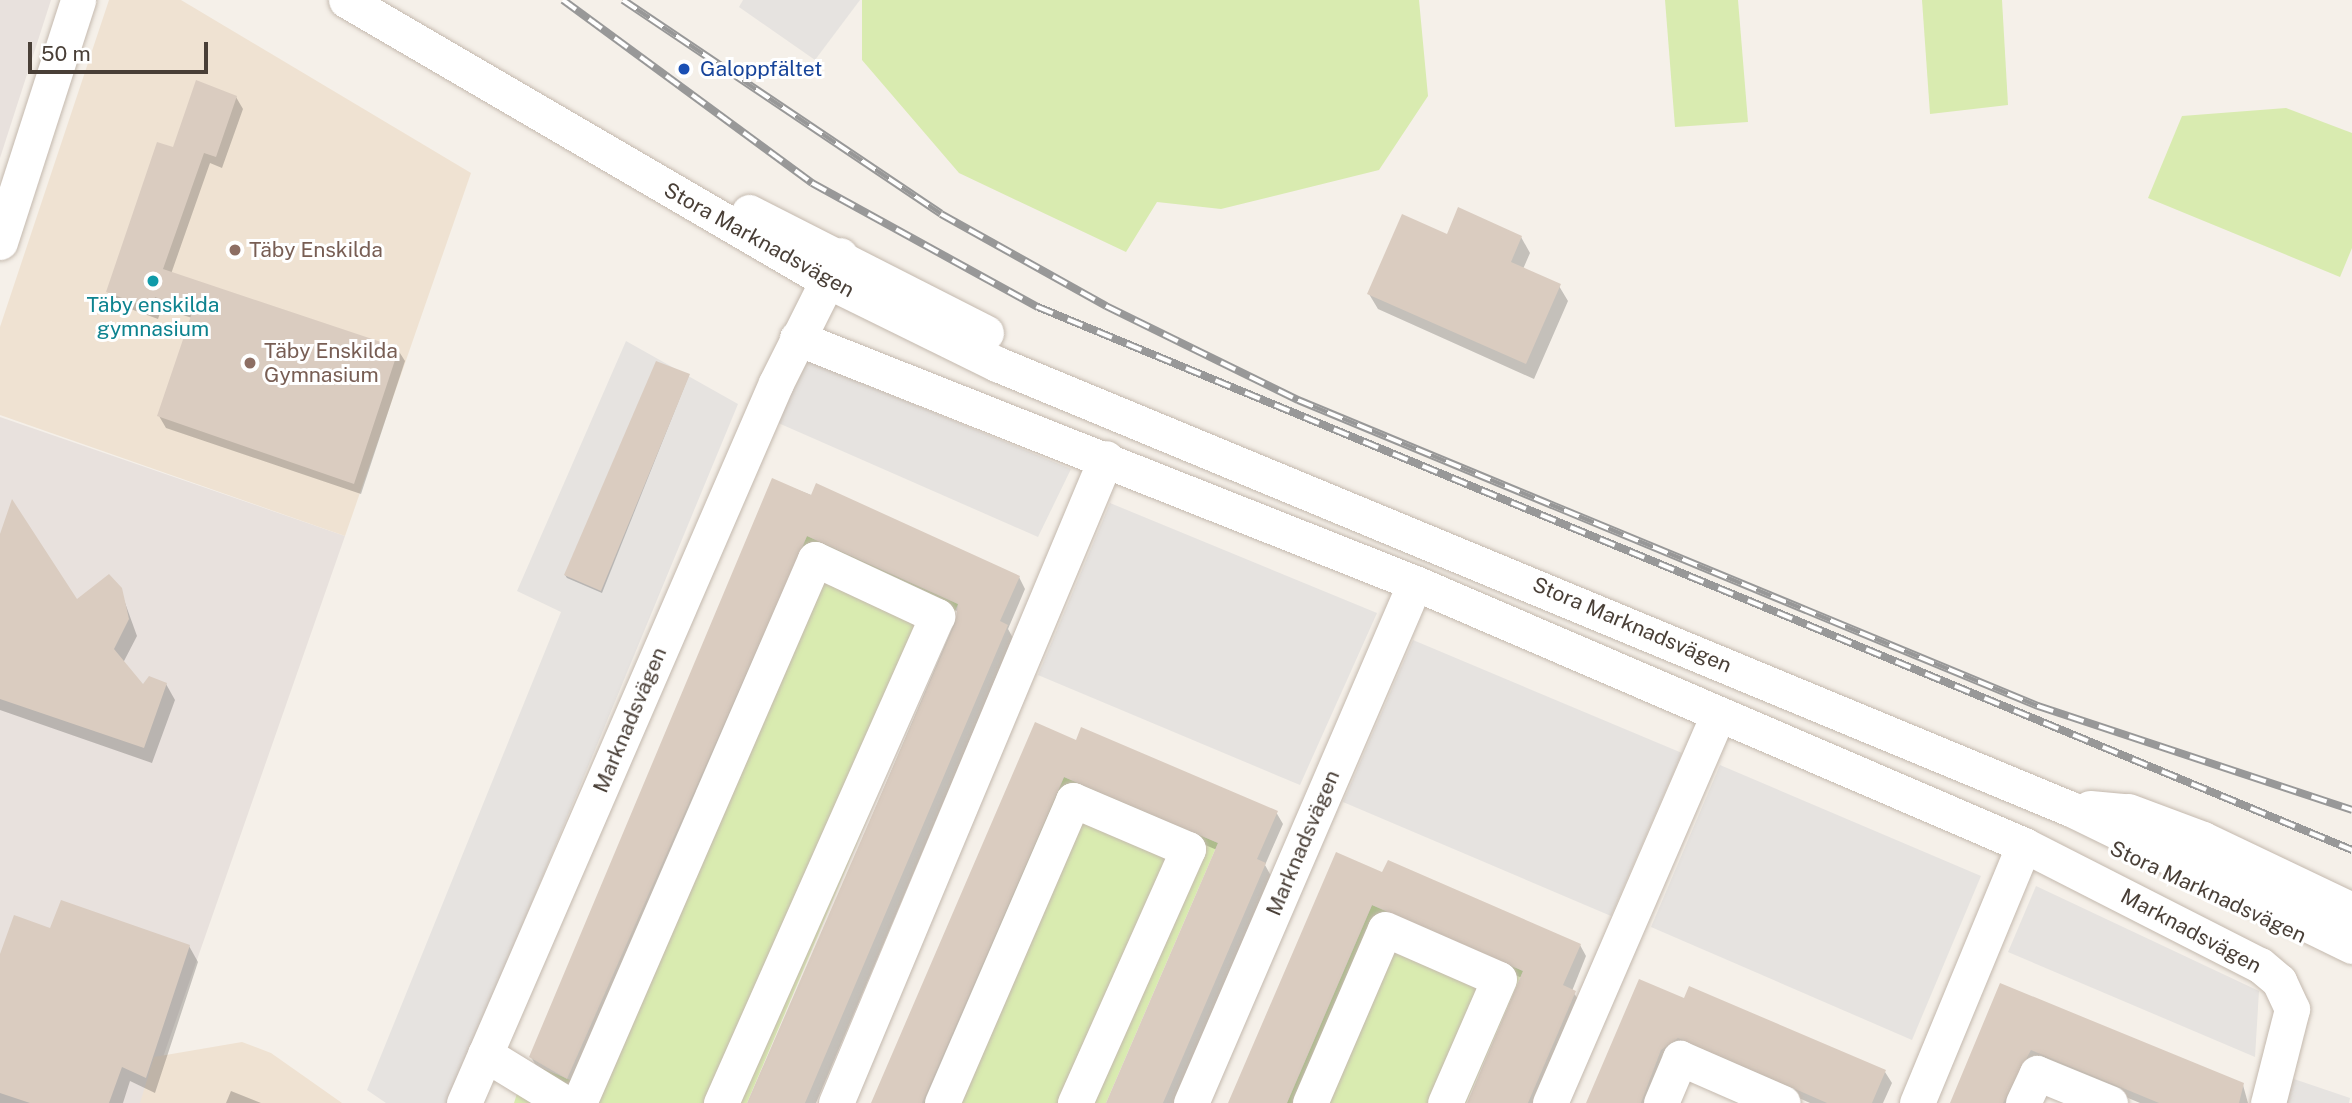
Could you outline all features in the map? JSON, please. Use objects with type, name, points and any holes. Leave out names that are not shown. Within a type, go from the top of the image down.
[{"type":"street","points":[[0,243],[14,149],[78,0]]},
{"type":"street","name":"Stora Marknadsvägen","points":[[346,0],[833,268]]},
{"type":"street","name":"Stora Marknadsvägen","points":[[395,0],[487,66],[715,195],[997,364],[1191,440],[2073,810],[2352,946]]},
{"type":"street","name":"Marknadsvägen","points":[[464,1103],[797,338],[833,268]]},
{"type":"street","name":"Marknadsvägen","points":[[797,338],[1106,458],[1415,583],[2024,845],[2260,965],[2279,981],[2290,999],[2291,1028],[2268,1103]]},
{"type":"street","points":[[836,1103],[1106,458]]},
{"type":"street","points":[[579,1103],[815,559],[937,616],[721,1103]]},
{"type":"street","name":"Marknadsvägen","points":[[1191,1103],[1415,583]]},
{"type":"street","points":[[1550,1103],[1718,714]]},
{"type":"street","points":[[942,1103],[1073,800],[1188,849],[1075,1103]]},
{"type":"street","name":"Stora Marknadsvägen","points":[[2073,810],[2128,811],[2352,910]]},
{"type":"street","name":"Stora Marknadsvägen","points":[[2073,810],[2102,842],[2352,961]]},
{"type":"street","points":[[1917,1103],[2024,845]]},
{"type":"street","points":[[1310,1103],[1385,929],[1499,979],[1446,1103]]},
{"type":"street","points":[[485,1054],[565,1103]]},
{"type":"street","points":[[1661,1103],[1680,1058],[1783,1103]]},
{"type":"street","points":[[2023,1103],[2037,1073],[2110,1103]]},
{"type":"shaded area","points":[[0,0],[51,0],[0,158]]},
{"type":"shaded area","name":"Täby Enskilda","points":[[109,0],[181,0],[471,173],[345,536],[0,415],[0,327]]},
{"type":"shaded area","points":[[743,0],[860,0],[815,60],[739,7]]},
{"type":"shaded area","points":[[626,341],[738,404],[449,1103],[386,1103],[367,1090],[561,612],[517,591]]},
{"type":"shaded area","points":[[803,359],[1071,469],[1038,537],[776,422]]},
{"type":"shaded area","points":[[0,417],[345,536],[147,1103],[0,1103]]},
{"type":"shaded area","points":[[1110,503],[1377,613],[1300,785],[1038,675]]},
{"type":"shaded area","points":[[1413,640],[1682,753],[1611,916],[1343,802]]},
{"type":"shaded area","points":[[1720,765],[1981,876],[1912,1040],[1651,927]]},
{"type":"shaded area","points":[[2036,886],[2259,991],[2255,1057],[2008,952]]},
{"type":"shaded area","points":[[242,1042],[271,1053],[342,1103],[140,1103],[154,1057]]},
{"type":"shaded area","points":[[2291,1078],[2350,1098],[2349,1103],[2283,1103]]},
{"type":"green space","points":[[862,0],[1419,0],[1428,96],[1379,170],[1221,209],[1157,202],[1126,252],[959,173],[862,60]]},
{"type":"green space","points":[[1665,0],[1738,0],[1748,122],[1675,127]]},
{"type":"green space","points":[[1922,0],[2002,0],[2008,105],[1930,114]]},
{"type":"green space","points":[[2286,108],[2352,133],[2352,248],[2340,277],[2148,198],[2182,116]]},
{"type":"green space","points":[[807,536],[958,604],[747,1103],[514,1103],[527,1062],[575,1082]]},
{"type":"green space","points":[[1064,777],[1218,843],[1106,1103],[924,1103]]},
{"type":"green space","points":[[1372,905],[1523,971],[1466,1103],[1287,1103]]},
{"type":"building","name":"Täby enskilda gymnasium","points":[[196,80],[237,96],[216,157],[204,153],[163,269],[399,348],[354,484],[157,416],[193,310],[155,297],[152,309],[106,292],[157,142],[173,147]]},
{"type":"building","points":[[1458,207],[1522,236],[1511,262],[1561,284],[1526,364],[1367,294],[1402,214],[1447,234]]},
{"type":"building","points":[[656,361],[690,374],[601,591],[564,575]]},
{"type":"building","points":[[772,478],[811,495],[816,483],[1020,576],[1000,621],[1008,625],[805,1103],[747,1103],[955,624],[958,604],[807,536],[567,1079],[529,1057]]},
{"type":"building","points":[[12,499],[77,599],[109,574],[122,588],[129,619],[114,649],[143,684],[149,676],[167,683],[144,748],[0,699],[0,534]]},
{"type":"building","points":[[1035,722],[1076,740],[1081,727],[1278,811],[1257,859],[1266,863],[1163,1103],[1106,1103],[1218,843],[1064,777],[922,1103],[871,1103]]},
{"type":"building","points":[[1336,852],[1382,872],[1388,860],[1581,944],[1563,985],[1576,991],[1528,1103],[1467,1103],[1523,971],[1372,905],[1287,1103],[1228,1103]]},
{"type":"building","points":[[61,900],[190,945],[146,1078],[122,1067],[109,1103],[30,1103],[0,1093],[0,954],[14,915],[50,928]]},
{"type":"building","points":[[1639,979],[1684,998],[1689,986],[1886,1070],[1872,1103],[1827,1103],[1678,1038],[1661,1050],[1641,1103],[1586,1103]]},
{"type":"building","points":[[2000,983],[2244,1083],[2239,1103],[2159,1103],[2031,1050],[2003,1103],[1950,1103]]},
{"type":"railway","points":[[563,0],[812,183],[1038,307],[2352,850]]},
{"type":"railway","points":[[623,0],[941,214],[1106,306],[1298,400],[2038,706],[2352,810]]},
{"type":"place","name":"Galoppfältet","points":[[684,69]]},
{"type":"place","name":"Täby Enskilda","points":[[235,250]]},
{"type":"place","name":"Täby enskilda gymnasium","points":[[153,281]]},
{"type":"place","name":"Täby Enskilda Gymnasium","points":[[250,363]]}]
